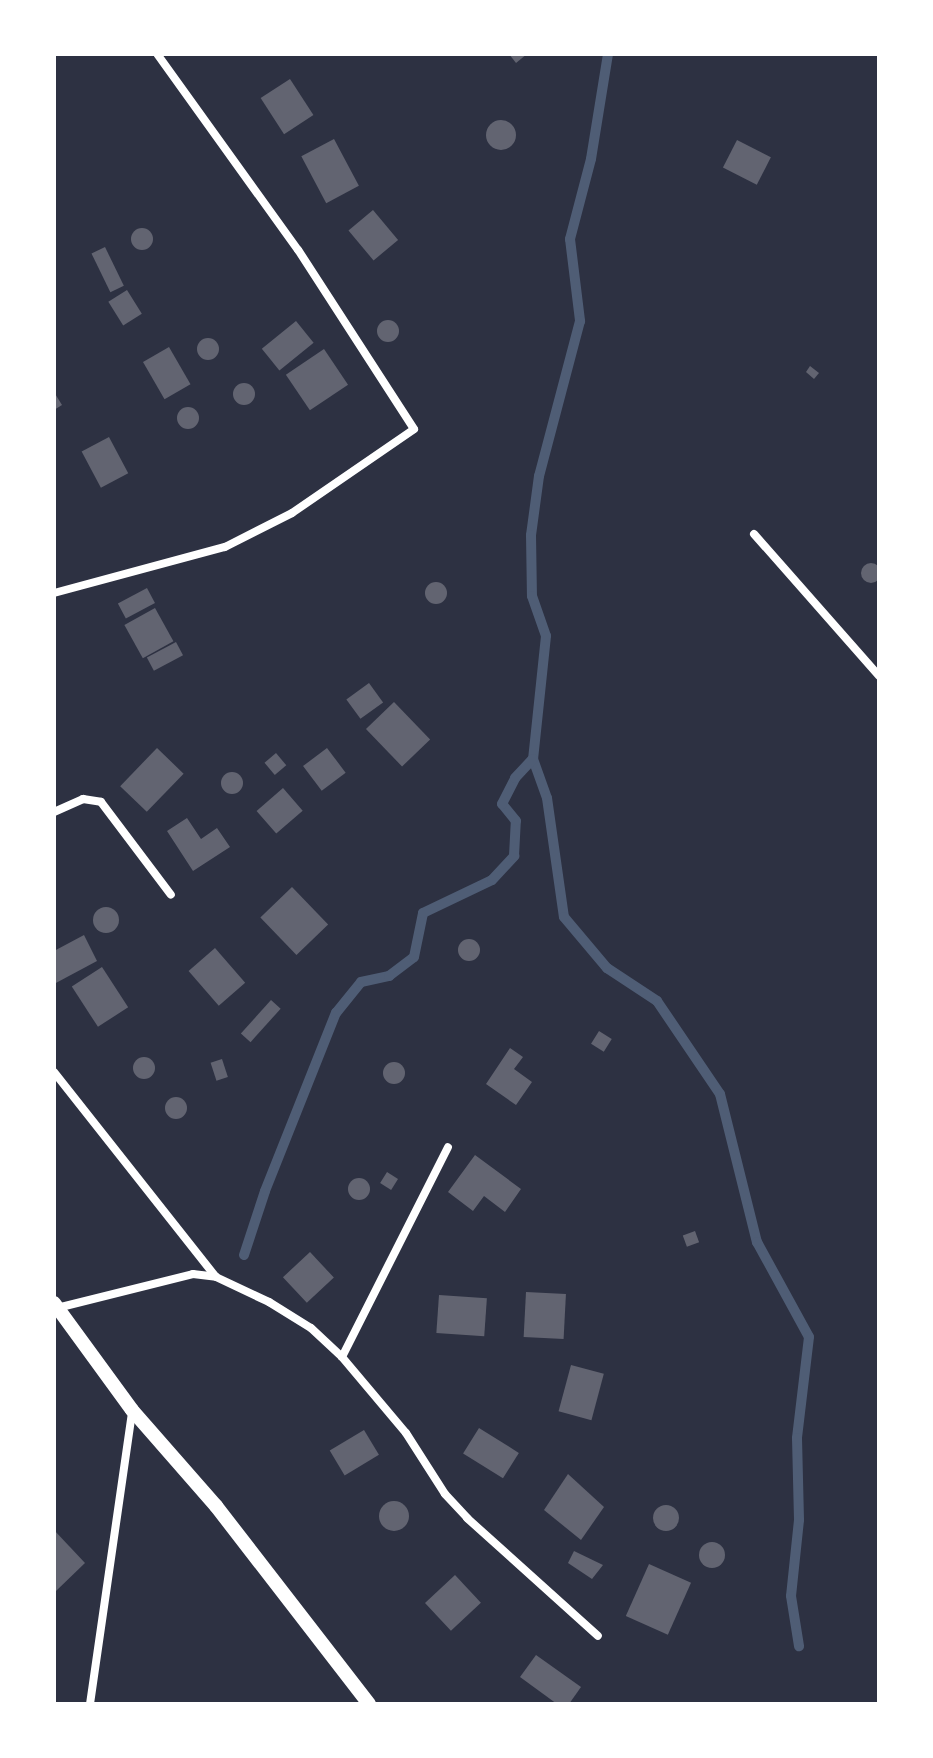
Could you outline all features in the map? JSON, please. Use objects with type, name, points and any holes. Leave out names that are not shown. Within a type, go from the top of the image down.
[{"type":"street","points":[[54,593],[225,547],[292,513],[414,429],[298,250],[157,54]]},
{"type":"street","points":[[754,534],[879,676]]},
{"type":"street","points":[[54,812],[83,799],[101,802],[171,895]]},
{"type":"street","points":[[54,1072],[216,1277]]},
{"type":"street","points":[[342,1357],[448,1147]]},
{"type":"street","points":[[369,1704],[216,1506],[132,1410],[55,1306],[193,1274],[216,1277],[269,1302],[311,1328],[342,1357],[406,1433],[426,1468],[460,1510],[598,1636]]},
{"type":"street","points":[[90,1704],[132,1410]]},
{"type":"building","points":[[509,54],[527,54],[516,63]]},
{"type":"building","points":[[290,79],[313,115],[284,134],[261,98]]},
{"type":"building","points":[[501,120],[511,125],[516,135],[511,145],[501,150],[491,145],[486,135],[491,125]]},
{"type":"building","points":[[334,139],[359,186],[326,203],[301,156]]},
{"type":"building","points":[[737,140],[771,157],[757,185],[723,168]]},
{"type":"building","points":[[373,210],[398,240],[374,260],[348,231]]},
{"type":"building","points":[[142,228],[150,231],[153,239],[150,247],[142,250],[134,247],[131,239],[134,231]]},
{"type":"building","points":[[105,247],[124,286],[110,292],[92,254]]},
{"type":"building","points":[[127,290],[142,314],[123,325],[108,302]]},
{"type":"building","points":[[388,320],[396,323],[399,331],[396,339],[388,342],[380,339],[377,331],[380,323]]},
{"type":"building","points":[[296,321],[314,343],[279,370],[262,349]]},
{"type":"building","points":[[208,338],[216,341],[219,349],[216,357],[208,360],[200,357],[197,349],[200,341]]},
{"type":"building","points":[[169,347],[191,384],[165,399],[143,362]]},
{"type":"building","points":[[324,349],[348,385],[310,410],[286,375]]},
{"type":"building","points":[[810,366],[819,373],[814,379],[806,372]]},
{"type":"building","points":[[244,383],[252,386],[255,394],[252,402],[244,405],[236,402],[233,394],[236,386]]},
{"type":"building","points":[[54,392],[62,405],[54,410]]},
{"type":"building","points":[[188,407],[196,410],[199,418],[196,426],[188,429],[180,426],[177,418],[180,410]]},
{"type":"building","points":[[109,437],[128,473],[101,488],[82,452]]},
{"type":"building","points":[[871,563],[878,566],[881,573],[878,580],[871,583],[864,580],[861,573],[864,566]]},
{"type":"building","points":[[436,582],[444,585],[447,593],[444,601],[436,604],[428,601],[425,593],[428,585]]},
{"type":"building","points":[[147,588],[155,603],[126,619],[118,603]]},
{"type":"building","points":[[155,608],[173,641],[143,658],[124,625]]},
{"type":"building","points":[[176,642],[183,655],[154,671],[147,657]]},
{"type":"building","points":[[369,683],[383,702],[360,719],[346,699]]},
{"type":"building","points":[[394,702],[430,739],[402,766],[366,729]]},
{"type":"building","points":[[157,748],[184,774],[147,812],[120,786]]},
{"type":"building","points":[[327,748],[346,773],[322,791],[303,766]]},
{"type":"building","points":[[276,753],[286,765],[275,775],[265,763]]},
{"type":"building","points":[[232,772],[240,775],[243,783],[240,791],[232,794],[224,791],[221,783],[224,775]]},
{"type":"building","points":[[283,788],[303,811],[276,834],[257,811]]},
{"type":"building","points":[[187,818],[201,839],[217,828],[230,847],[193,871],[167,831]]},
{"type":"building","points":[[292,887],[328,924],[296,955],[260,918]]},
{"type":"building","points":[[106,907],[115,911],[119,920],[115,929],[106,933],[97,929],[93,920],[97,911]]},
{"type":"building","points":[[84,935],[97,961],[54,984],[54,951]]},
{"type":"building","points":[[469,939],[477,942],[480,950],[477,958],[469,961],[461,958],[458,950],[461,942]]},
{"type":"building","points":[[215,948],[245,983],[219,1006],[189,971]]},
{"type":"building","points":[[102,967],[128,1007],[98,1027],[72,987]]},
{"type":"building","points":[[271,1000],[281,1009],[251,1042],[241,1033]]},
{"type":"building","points":[[599,1031],[612,1039],[604,1052],[591,1044]]},
{"type":"building","points":[[510,1048],[523,1057],[514,1069],[532,1082],[516,1105],[486,1084]]},
{"type":"building","points":[[144,1057],[152,1060],[155,1068],[152,1076],[144,1079],[136,1076],[133,1068],[136,1060]]},
{"type":"building","points":[[222,1059],[228,1077],[216,1081],[211,1063]]},
{"type":"building","points":[[394,1062],[402,1065],[405,1073],[402,1081],[394,1084],[386,1081],[383,1073],[386,1065]]},
{"type":"building","points":[[176,1097],[184,1100],[187,1108],[184,1116],[176,1119],[168,1116],[165,1108],[168,1100]]},
{"type":"building","points":[[475,1155],[521,1189],[505,1212],[484,1196],[473,1211],[448,1192]]},
{"type":"building","points":[[387,1172],[398,1179],[391,1190],[380,1183]]},
{"type":"building","points":[[359,1178],[367,1181],[370,1189],[367,1197],[359,1200],[351,1197],[348,1189],[351,1181]]},
{"type":"building","points":[[695,1231],[699,1242],[687,1247],[683,1235]]},
{"type":"building","points":[[310,1252],[334,1278],[307,1303],[283,1277]]},
{"type":"building","points":[[526,1292],[566,1294],[564,1339],[524,1337]]},
{"type":"building","points":[[439,1295],[487,1298],[484,1336],[436,1333]]},
{"type":"building","points":[[571,1365],[604,1374],[591,1420],[559,1411]]},
{"type":"building","points":[[479,1428],[519,1453],[503,1478],[463,1453]]},
{"type":"building","points":[[364,1430],[379,1455],[345,1475],[330,1451]]},
{"type":"building","points":[[568,1474],[604,1507],[581,1540],[544,1510]]},
{"type":"building","points":[[394,1501],[405,1505],[409,1516],[405,1527],[394,1531],[383,1527],[379,1516],[383,1505]]},
{"type":"building","points":[[666,1505],[675,1509],[679,1518],[675,1527],[666,1531],[657,1527],[653,1518],[657,1509]]},
{"type":"building","points":[[54,1530],[85,1563],[56,1591],[54,1589]]},
{"type":"building","points":[[712,1542],[721,1546],[725,1555],[721,1564],[712,1568],[703,1564],[699,1555],[703,1546]]},
{"type":"building","points":[[574,1551],[603,1565],[592,1579],[568,1563]]},
{"type":"building","points":[[649,1564],[691,1583],[668,1635],[626,1616]]},
{"type":"building","points":[[455,1575],[481,1603],[451,1631],[425,1603]]},
{"type":"building","points":[[536,1655],[581,1687],[569,1704],[557,1704],[520,1677]]},
{"type":"waterway","points":[[608,54],[591,159],[570,239],[580,321],[539,476],[531,535],[532,596],[546,636],[533,759],[547,798],[564,917],[607,968],[657,1001],[720,1094],[757,1242],[809,1337],[797,1438],[799,1520],[791,1596],[799,1646]]},
{"type":"waterway","points":[[244,1255],[265,1191],[336,1013],[361,982],[389,976],[414,957],[423,913],[492,880],[514,856],[516,821],[502,804],[515,778],[533,759]]}]
